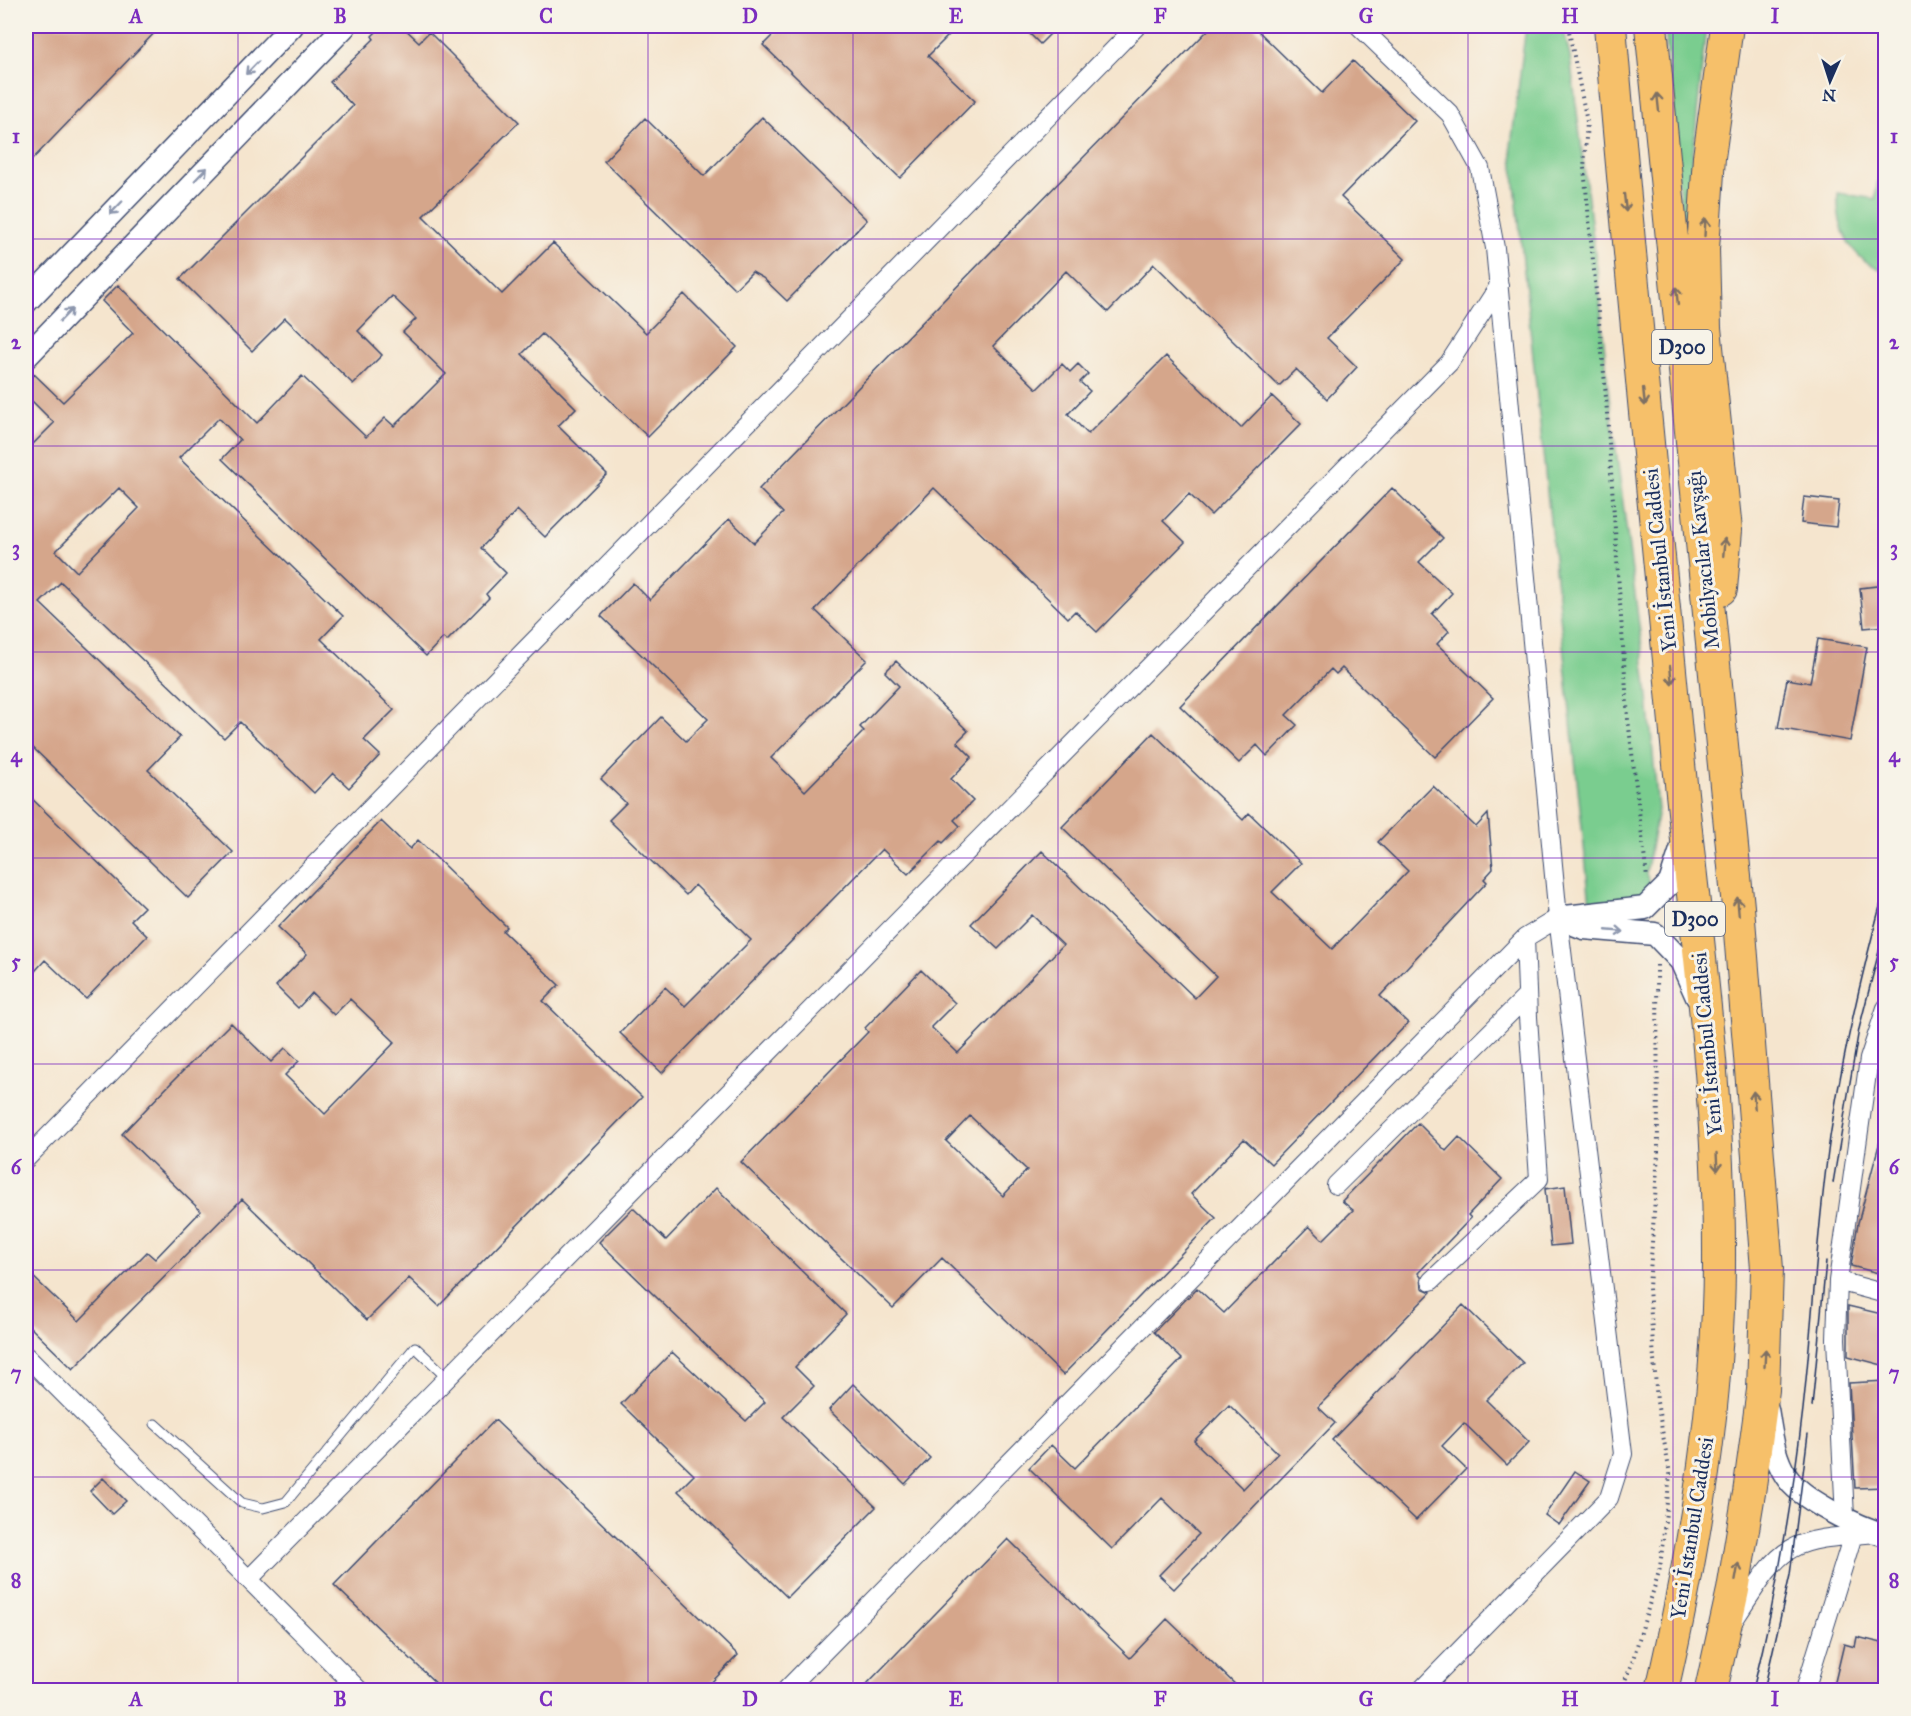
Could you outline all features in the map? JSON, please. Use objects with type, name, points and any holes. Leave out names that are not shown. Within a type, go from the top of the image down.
[{"type":"highway","name":"D300","points":[[1593,26],[1603,86],[1620,145]]},
{"type":"highway","points":[[1610,26],[1620,145]]},
{"type":"highway","name":"Mobilyacılar Kavşağı","points":[[1651,26],[1714,668]]},
{"type":"highway","name":"Mobilyacılar Kavşağı","points":[[1714,668],[1726,530],[1705,328],[1703,249],[1709,157],[1727,26]]},
{"type":"highway","name":"Yeni İstanbul Caddesi","points":[[1620,145],[1686,834],[1706,1016],[1718,1184],[1717,1318],[1701,1483],[1662,1690]]},
{"type":"highway","name":"Yeni İstanbul Caddesi","points":[[1711,1690],[1743,1539],[1763,1390],[1767,1269],[1738,907],[1714,668]]},
{"type":"street","points":[[26,302],[292,26]]},
{"type":"street","points":[[26,357],[345,26]]},
{"type":"street","points":[[26,1159],[1137,26]]},
{"type":"street","points":[[1359,26],[1450,114],[1480,168],[1495,248],[1558,918],[1623,1454],[1609,1498],[1421,1690]]},
{"type":"street","points":[[249,1579],[1449,363],[1499,286]]},
{"type":"street","points":[[786,1690],[1526,938],[1558,918],[1644,908],[1670,883],[1686,834]]},
{"type":"street","points":[[1558,918],[1584,928],[1655,934],[1681,961],[1706,1016]]},
{"type":"street","points":[[1431,1281],[1539,1179],[1527,996],[1526,938]]},
{"type":"street","points":[[1336,1185],[1527,996]]},
{"type":"street","points":[[1805,1690],[1849,1526],[1836,1339],[1838,1281],[1886,1008]]},
{"type":"street","points":[[1838,1281],[1886,1294]]},
{"type":"street","points":[[26,1356],[359,1690]]},
{"type":"street","points":[[1763,1390],[1773,1445],[1786,1477],[1793,1486],[1849,1526],[1882,1534]]},
{"type":"street","points":[[1724,1637],[1764,1574],[1784,1551],[1807,1540],[1849,1526]]},
{"type":"lane","points":[[155,1424],[242,1503],[263,1508],[286,1502],[415,1347],[448,1378]]},
{"type":"path","points":[[1568,26],[1587,122],[1584,168],[1605,384],[1628,719],[1646,874],[1653,899]]},
{"type":"path","points":[[1621,1690],[1631,1666],[1660,1568],[1670,1474],[1657,1402],[1649,1288],[1658,1153],[1655,934]]},
{"type":"green space","points":[[1526,26],[1563,26],[1570,57],[1597,269],[1609,396],[1647,686],[1658,810],[1646,874],[1656,896],[1590,904],[1511,146]]},
{"type":"green space","points":[[1665,26],[1706,26],[1691,173],[1686,266]]},
{"type":"green space","points":[[1885,131],[1885,271],[1873,266],[1854,251],[1843,230],[1838,193],[1875,199]]},
{"type":"building","points":[[26,26],[161,26],[26,166]]},
{"type":"building","points":[[382,26],[402,26],[419,42],[429,32],[519,122],[423,216],[502,294],[553,243],[646,333],[684,294],[737,347],[648,437],[542,334],[522,354],[576,408],[558,426],[607,474],[545,537],[517,510],[481,548],[506,573],[486,594],[489,598],[447,641],[443,638],[426,656],[222,459],[240,440],[219,418],[179,458],[343,616],[321,639],[394,710],[364,740],[380,755],[349,788],[333,773],[314,793],[240,722],[224,738],[61,582],[40,603],[180,737],[148,770],[233,852],[188,898],[26,741],[26,451],[54,423],[26,395],[26,382],[34,374],[63,402],[133,333],[102,301],[118,285],[257,423],[302,376],[366,437],[385,418],[394,426],[446,374],[403,332],[416,319],[392,296],[358,331],[382,355],[353,384],[285,318],[252,351],[180,279],[353,106],[330,82],[374,39],[372,36]],"holes":[[[119,488],[139,508],[77,572],[56,551]]]},
{"type":"building","points":[[782,26],[958,26],[928,56],[975,101],[900,178],[763,45]]},
{"type":"building","points":[[1022,26],[1058,26],[1040,44]]},
{"type":"building","points":[[1212,26],[1253,26],[1322,93],[1353,61],[1415,121],[1341,197],[1405,259],[1327,338],[1357,367],[1327,399],[1296,369],[1279,386],[1154,264],[1108,312],[1066,271],[993,346],[1037,389],[1062,364],[1070,372],[1078,364],[1088,374],[1080,382],[1090,391],[1068,414],[1088,434],[1166,356],[1241,428],[1272,396],[1301,424],[1211,515],[1189,494],[1163,521],[1185,542],[1097,632],[1075,611],[1068,618],[934,488],[815,610],[867,660],[771,758],[805,791],[864,731],[860,727],[899,686],[885,672],[896,661],[968,731],[957,742],[972,757],[951,779],[973,801],[954,820],[960,826],[943,843],[941,841],[908,874],[882,849],[662,1073],[620,1033],[665,987],[685,1006],[751,940],[695,885],[686,895],[609,820],[626,803],[601,779],[661,717],[686,741],[708,719],[601,616],[633,583],[650,600],[729,519],[754,543],[783,513],[759,489]]},
{"type":"building","points":[[762,117],[867,220],[787,301],[763,278],[752,272],[735,289],[604,161],[645,118],[704,176]]},
{"type":"building","points":[[1392,488],[1443,538],[1419,562],[1452,593],[1432,614],[1449,631],[1437,644],[1493,698],[1435,757],[1342,668],[1336,674],[1331,669],[1286,715],[1297,725],[1267,756],[1257,745],[1239,763],[1180,706]]},
{"type":"building","points":[[1804,497],[1839,501],[1836,527],[1801,523]]},
{"type":"building","points":[[1886,585],[1886,626],[1864,628],[1860,588]]},
{"type":"building","points":[[1818,639],[1867,647],[1850,741],[1778,728],[1787,679],[1810,683]]},
{"type":"building","points":[[1153,733],[1243,820],[1249,813],[1301,863],[1272,892],[1332,949],[1408,871],[1378,842],[1433,786],[1476,827],[1488,814],[1493,869],[1484,879],[1487,882],[1380,996],[1408,1023],[1271,1164],[1244,1139],[1191,1194],[1216,1218],[1063,1375],[942,1258],[893,1308],[741,1162],[868,1032],[865,1028],[921,970],[955,1003],[931,1027],[958,1053],[1063,945],[1032,915],[998,949],[971,924],[1042,851],[1195,998],[1216,976],[1062,827]],"holes":[[[970,1116],[1027,1170],[1003,1196],[946,1141]]]},
{"type":"building","points":[[26,793],[144,907],[131,920],[147,936],[86,999],[45,960],[26,981]]},
{"type":"building","points":[[381,821],[410,849],[418,840],[507,927],[503,931],[559,985],[543,1001],[642,1097],[439,1306],[409,1278],[367,1320],[242,1199],[73,1369],[26,1323],[26,1270],[79,1321],[147,1252],[155,1259],[201,1211],[122,1134],[172,1082],[231,1023],[271,1062],[285,1048],[299,1061],[285,1075],[325,1114],[395,1042],[350,999],[334,1015],[312,993],[298,1008],[276,986],[307,954],[278,927]]},
{"type":"building","points":[[1418,1123],[1446,1151],[1459,1137],[1502,1179],[1468,1215],[1471,1218],[1418,1273],[1421,1277],[1422,1288],[1431,1292],[1318,1407],[1335,1423],[1174,1589],[1159,1575],[1199,1534],[1162,1498],[1112,1549],[1029,1468],[1051,1445],[1075,1468],[1182,1359],[1154,1332],[1197,1288],[1224,1313],[1309,1226],[1323,1240],[1353,1210],[1342,1201]],"holes":[[[1229,1405],[1278,1453],[1243,1489],[1194,1441]]]},
{"type":"building","points":[[1881,1137],[1886,1138],[1886,1275],[1851,1266],[1858,1223]]},
{"type":"building","points":[[1565,1186],[1571,1244],[1551,1246],[1545,1189]]},
{"type":"building","points":[[716,1188],[846,1314],[795,1367],[814,1386],[783,1417],[876,1507],[787,1597],[678,1491],[694,1475],[621,1404],[672,1352],[746,1421],[765,1402],[599,1242],[633,1208],[666,1240]]},
{"type":"building","points":[[1463,1305],[1523,1363],[1486,1400],[1529,1442],[1507,1465],[1464,1423],[1442,1446],[1466,1469],[1416,1520],[1332,1440]]},
{"type":"building","points":[[1848,1306],[1886,1315],[1886,1366],[1848,1356]]},
{"type":"building","points":[[1886,1381],[1886,1487],[1855,1488],[1849,1383]]},
{"type":"building","points":[[853,1384],[930,1458],[905,1484],[829,1410]]},
{"type":"building","points":[[495,1420],[738,1655],[704,1690],[443,1690],[334,1585]]},
{"type":"building","points":[[1575,1471],[1590,1481],[1559,1525],[1545,1515]]},
{"type":"building","points":[[103,1478],[126,1501],[112,1514],[90,1491]]},
{"type":"building","points":[[1008,1539],[1130,1658],[1167,1619],[1241,1690],[861,1690]]},
{"type":"building","points":[[1857,1637],[1886,1644],[1886,1690],[1833,1690],[1844,1644],[1855,1647]]},
{"type":"tram line","points":[[1753,1690],[1783,1550],[1794,1480],[1822,1205],[1835,1105],[1854,1010],[1886,884]]},
{"type":"tram line","points":[[1833,1183],[1859,1029],[1886,924]]},
{"type":"tram line","points":[[1812,1407],[1826,1261]]},
{"type":"tram line","points":[[1764,1690],[1790,1575],[1808,1434]]}]
